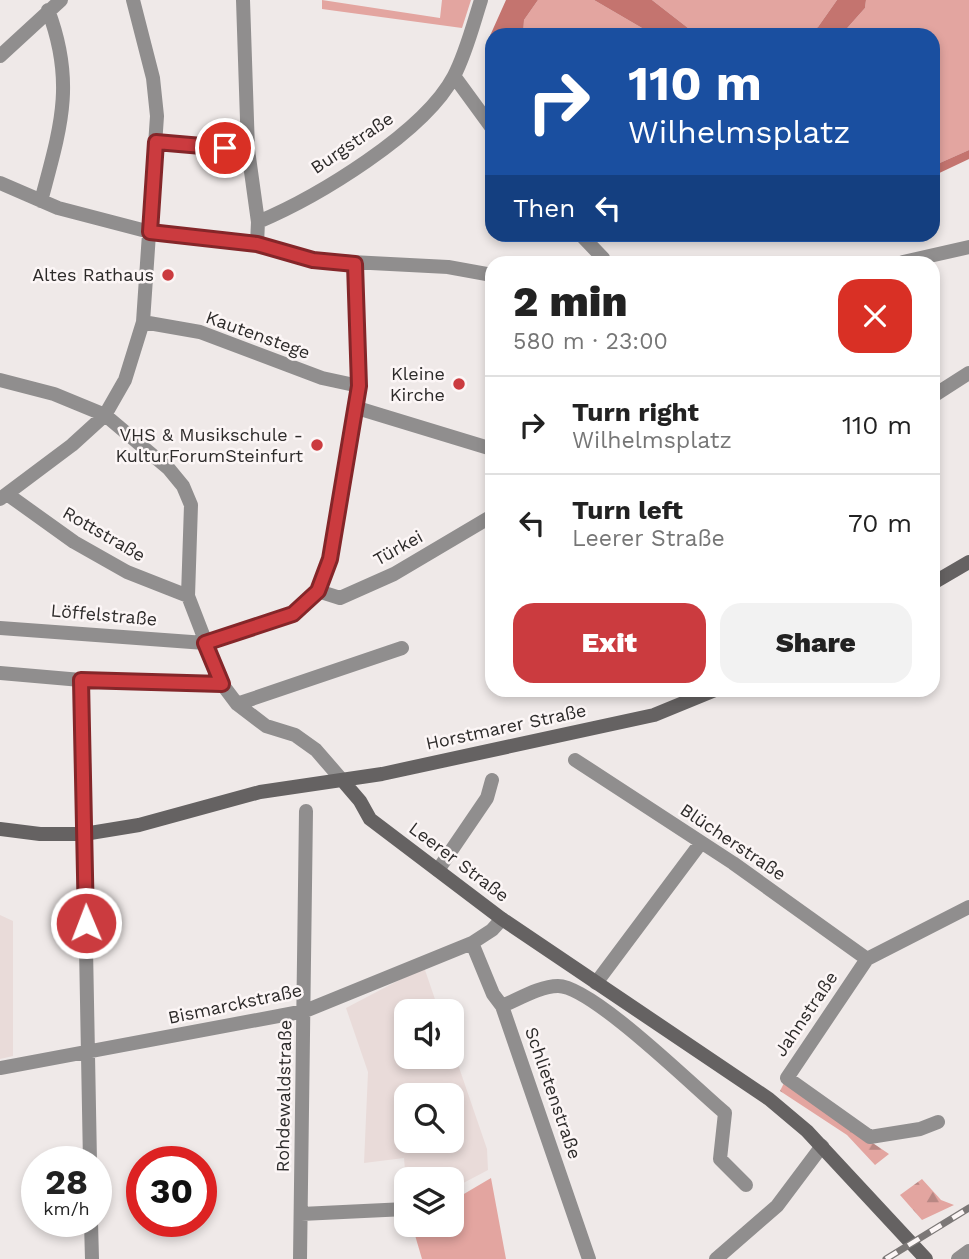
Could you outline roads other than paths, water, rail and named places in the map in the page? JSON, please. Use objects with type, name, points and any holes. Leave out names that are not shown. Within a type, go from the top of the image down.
[{"type":"main road","points":[[940,579],[969,562]]},
{"type":"main road","name":"Horstmarer Straße","points":[[0,829],[40,834],[84,834],[139,825],[260,792],[342,780],[654,715],[698,697]]},
{"type":"main road","name":"Leerer Straße","points":[[342,780],[360,801],[370,819],[502,919],[769,1099],[822,1146],[926,1259]]},
{"type":"street","points":[[0,56],[61,0]]},
{"type":"street","points":[[4,497],[105,415],[125,380],[143,322],[156,142],[153,78],[133,0]]},
{"type":"street","points":[[243,0],[248,150],[258,222],[257,244]]},
{"type":"street","name":"Burgstraße","points":[[258,222],[342,176],[398,138],[439,97],[454,76],[481,0]]},
{"type":"street","points":[[41,201],[60,129],[65,74],[61,43],[48,10]]},
{"type":"street","points":[[454,76],[485,118]]},
{"type":"street","points":[[156,142],[248,150]]},
{"type":"street","points":[[0,183],[41,201],[150,232],[257,244],[313,260],[447,267],[485,274]]},
{"type":"street","points":[[588,242],[602,256]]},
{"type":"street","points":[[929,256],[969,247]]},
{"type":"street","points":[[205,643],[293,614],[318,591],[330,559],[359,386],[355,264]]},
{"type":"street","name":"Kautenstege","points":[[143,322],[200,332],[311,374],[359,386]]},
{"type":"street","points":[[940,392],[969,373]]},
{"type":"street","name":"Leerer Straße","points":[[0,380],[54,394],[105,415],[169,469],[183,486],[191,505],[188,596],[222,684],[237,704],[266,726],[295,735],[316,750],[342,780]]},
{"type":"street","points":[[354,407],[485,447]]},
{"type":"street","name":"Rottstraße","points":[[4,497],[127,572],[188,596]]},
{"type":"street","name":"Türkei","points":[[318,591],[340,598],[394,574],[485,520]]},
{"type":"street","name":"Löffelstraße","points":[[0,628],[205,643]]},
{"type":"street","points":[[237,704],[402,648]]},
{"type":"street","points":[[0,673],[81,680],[222,684]]},
{"type":"street","points":[[81,680],[90,1146]]},
{"type":"street","name":"Blücherstraße","points":[[575,760],[700,844],[733,863],[867,959]]},
{"type":"street","points":[[438,870],[487,798],[492,780]]},
{"type":"street","name":"Rohdewaldstraße","points":[[300,1259],[306,811]]},
{"type":"street","points":[[596,983],[700,844]]},
{"type":"street","name":"Jahnstraße","points":[[938,1122],[920,1129],[870,1137],[787,1078],[867,959],[969,908]]},
{"type":"street","name":"Bismarckstraße","points":[[0,1068],[305,1011],[472,943],[492,930],[502,919]]},
{"type":"street","name":"Schlietenstraße","points":[[472,943],[502,1006],[589,1259]]},
{"type":"street","points":[[502,1006],[558,986],[575,990],[601,1007],[725,1113],[720,1159],[746,1185]]},
{"type":"street","points":[[716,1259],[777,1206],[822,1146]]},
{"type":"street","points":[[301,1214],[394,1210]]},
{"type":"street","points":[[91,1237],[92,1259]]},
{"type":"street","points":[[958,1259],[969,1251]]},
{"type":"railway","points":[[886,1259],[969,1208]]},
{"type":"place","name":"Altes Rathaus","points":[[168,275]]},
{"type":"place","name":"Kleine Kirche","points":[[459,384]]},
{"type":"place","name":"VHS & Musikschule - KulturForumSteinfurt","points":[[317,445]]}]
